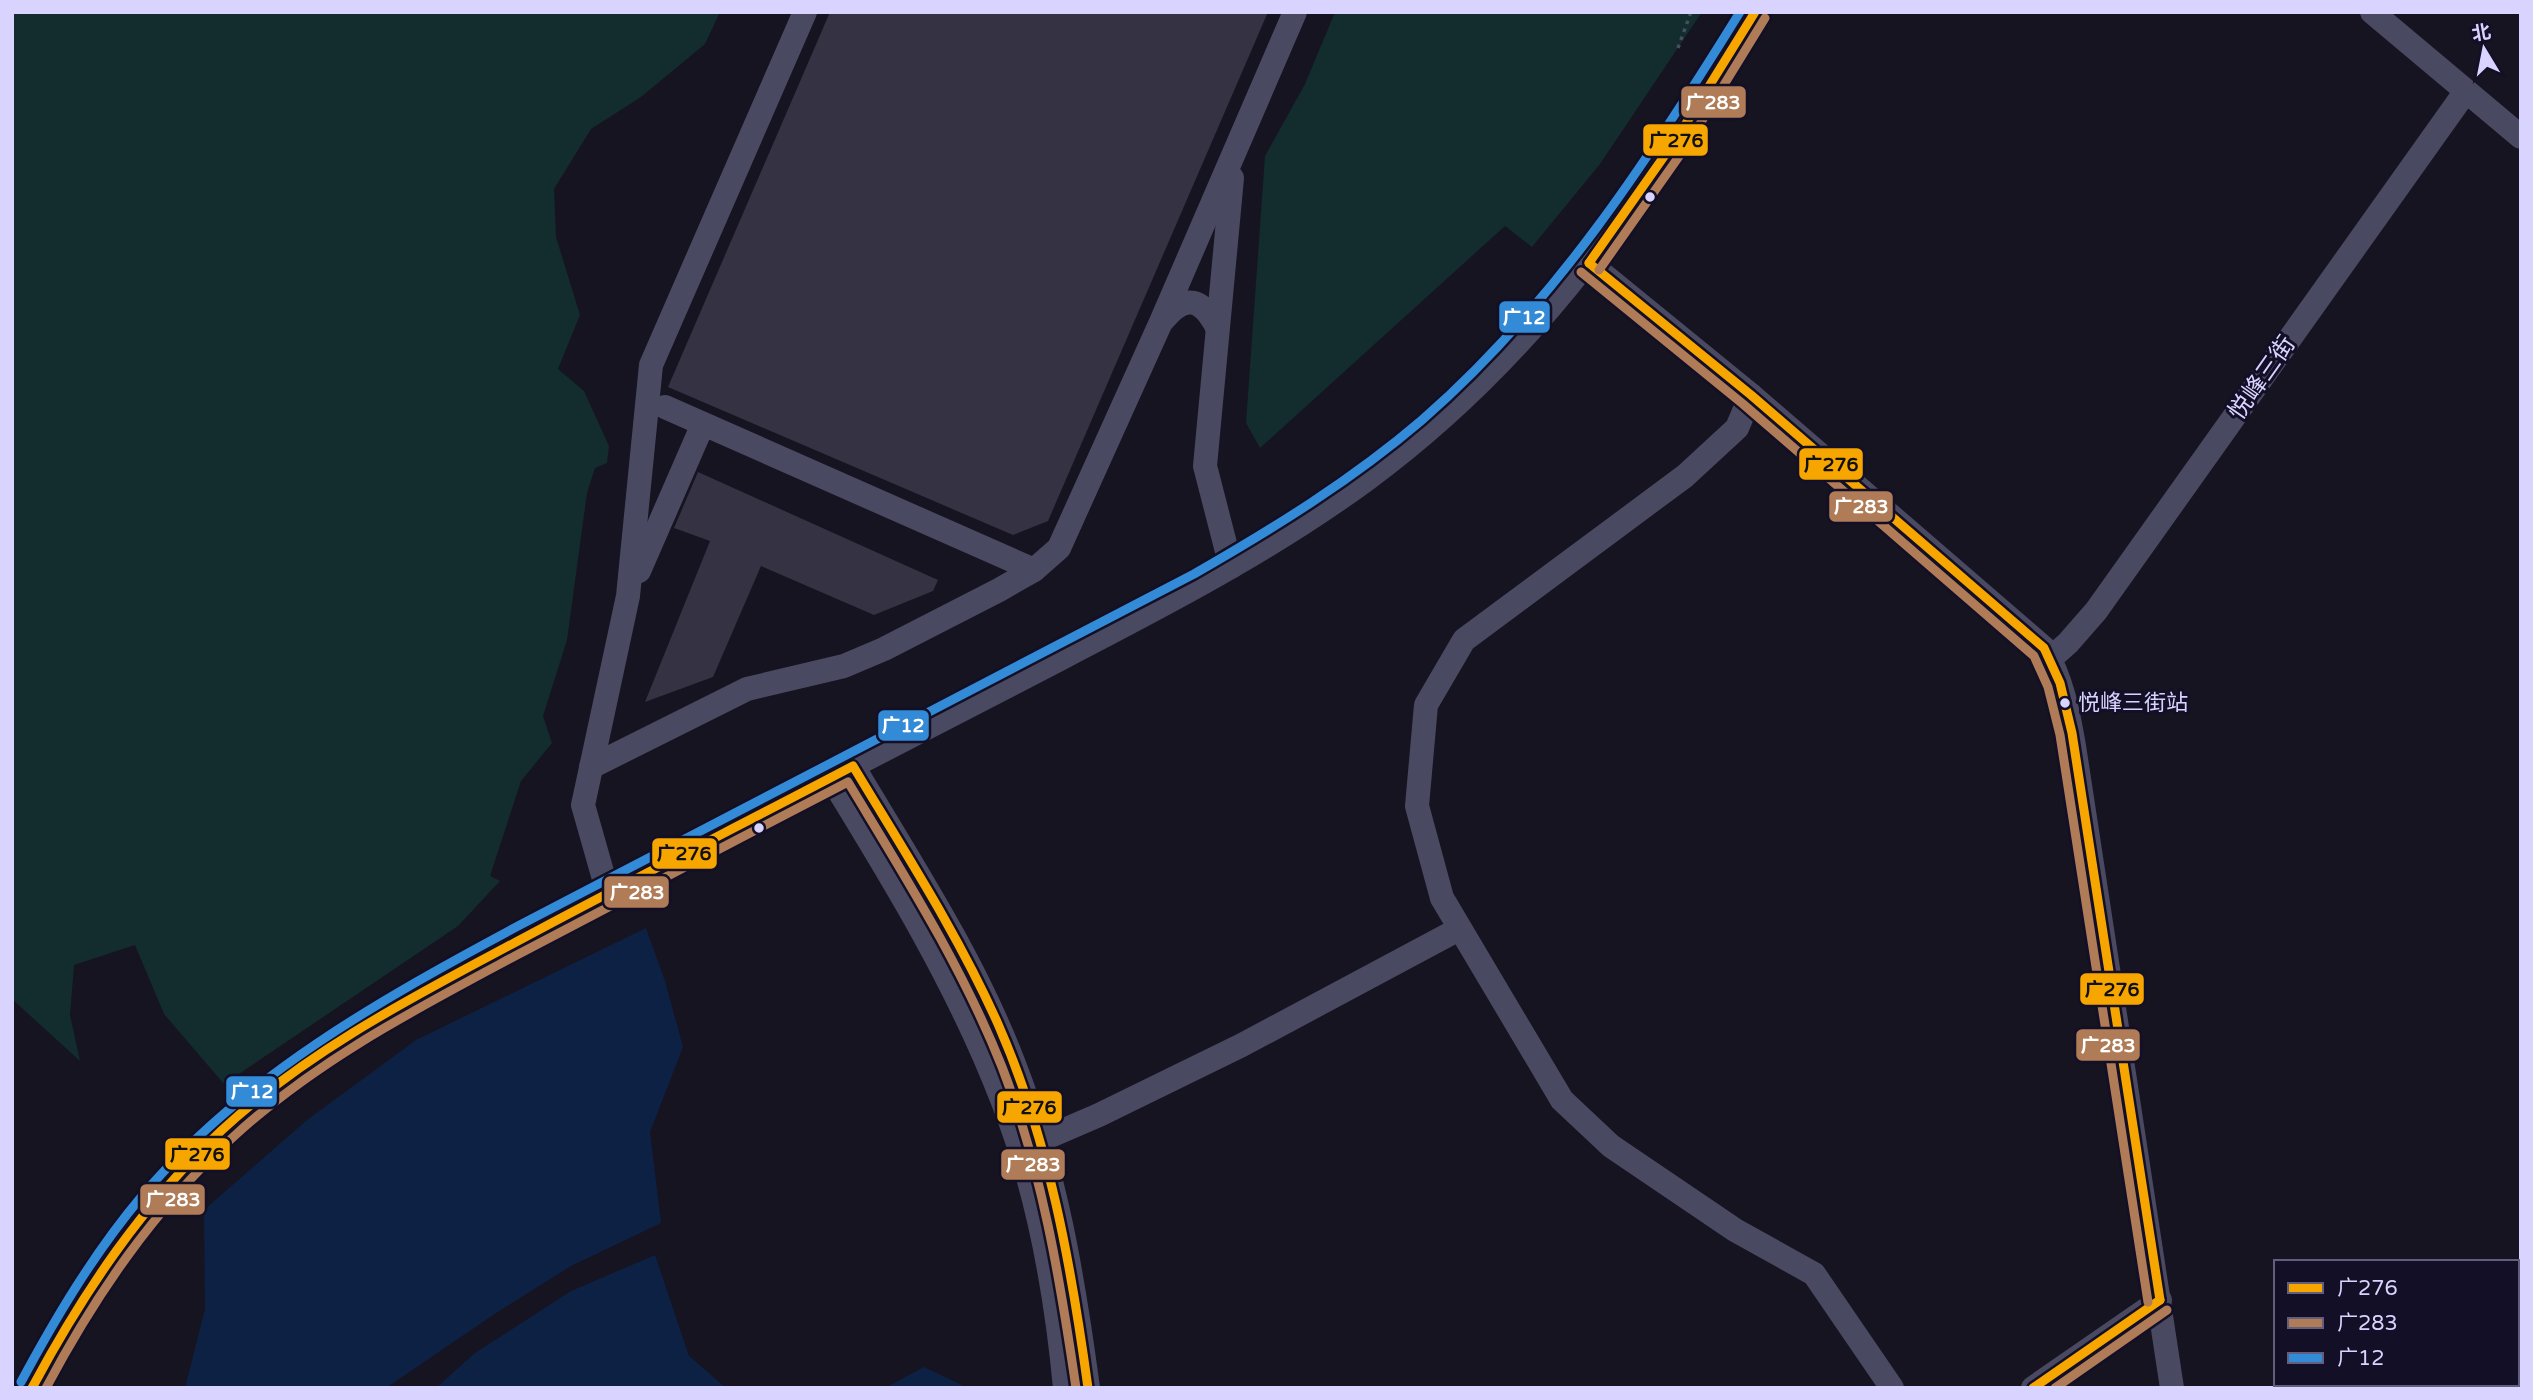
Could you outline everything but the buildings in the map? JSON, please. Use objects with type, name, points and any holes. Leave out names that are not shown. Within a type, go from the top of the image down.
[{"type":"street","points":[[608,893],[583,806],[628,596],[651,365],[805,12]]},
{"type":"street","points":[[591,767],[747,688],[844,666],[884,649],[1034,570],[1059,548],[1073,522],[1295,12]]},
{"type":"street","points":[[33,1388],[79,1306],[131,1228],[202,1151],[236,1119],[326,1049],[608,893],[1231,567],[1350,492],[1429,430],[1489,374],[1589,263],[1677,138],[1755,12]]},
{"type":"street","points":[[2372,12],[2521,136]]},
{"type":"street","name":"悦峰三街","points":[[2050,659],[2096,611],[2466,91]]},
{"type":"street","points":[[1231,567],[1205,466],[1234,153]]},
{"type":"street","points":[[1589,263],[1947,562],[2030,635],[2050,659],[2063,692],[2074,746],[2172,1388]]},
{"type":"street","points":[[1161,322],[1175,306],[1186,302],[1199,303],[1208,310],[1217,327]]},
{"type":"street","points":[[1751,396],[1737,428],[1685,476],[1464,640],[1426,705],[1417,806],[1442,898],[1562,1100],[1622,1154],[1735,1230],[1814,1273],[1892,1388]]},
{"type":"street","points":[[665,407],[1034,570]]},
{"type":"street","points":[[628,596],[703,424]]},
{"type":"street","points":[[853,766],[972,974],[1014,1064],[1030,1144],[1065,1388]]},
{"type":"street","points":[[831,778],[904,898],[951,984],[1030,1144],[1069,1256],[1088,1388]]},
{"type":"street","points":[[1030,1144],[1242,1045],[1459,929]]},
{"type":"street","points":[[2033,1388],[2160,1300]]},
{"type":"path","points":[[1678,48],[1691,12]]},
{"type":"green space","points":[[12,12],[720,12],[705,44],[641,97],[591,129],[554,189],[556,237],[580,315],[558,369],[584,391],[609,446],[607,463],[595,468],[587,493],[567,640],[543,716],[552,743],[521,781],[490,876],[500,881],[458,926],[224,1084],[164,1014],[135,945],[74,965],[70,1015],[80,1061],[12,999]]},
{"type":"green space","points":[[1335,12],[1702,12],[1600,164],[1532,247],[1505,226],[1260,448],[1246,423],[1265,156],[1305,84]]},
{"type":"water","points":[[646,928],[665,981],[683,1047],[650,1132],[661,1223],[571,1266],[386,1388],[185,1388],[205,1309],[204,1210],[307,1120],[416,1040]]},
{"type":"water","points":[[655,1255],[689,1356],[726,1388],[436,1388],[475,1353],[571,1291]]},
{"type":"water","points":[[924,1367],[968,1388],[885,1388]]},
{"type":"transit line","name":"广12","points":[[21,1382],[77,1286],[142,1196],[224,1113],[317,1043],[416,982],[518,926],[1194,574],[1312,502],[1395,442],[1470,375],[1557,279],[1634,175],[1740,12]]},
{"type":"transit line","name":"广276","points":[[1589,263],[1677,138],[1755,12]]},
{"type":"transit line","name":"广283","points":[[1599,270],[1687,145],[1765,18]]},
{"type":"transit line","name":"广276","points":[[1589,263],[1751,395],[2044,648],[2060,683],[2072,733],[2160,1300]]},
{"type":"transit line","name":"广283","points":[[1581,272],[1743,404],[2034,656],[2048,687],[2060,735],[2148,1302]]},
{"type":"transit line","name":"广276","points":[[32,1388],[72,1317],[140,1219],[193,1159],[255,1101],[326,1050],[439,983],[853,766],[966,958],[1016,1068],[1056,1203],[1088,1388]]},
{"type":"transit line","name":"广283","points":[[46,1388],[106,1287],[151,1225],[176,1195],[231,1139],[297,1085],[367,1038],[441,996],[848,782],[950,957],[1002,1067],[1039,1185],[1056,1266],[1076,1388]]},
{"type":"transit line","name":"广276","points":[[2033,1388],[2160,1300]]},
{"type":"transit line","name":"广283","points":[[2055,1388],[2167,1310]]},
{"type":"place","name":"悦峰三街站","points":[[2065,703]]}]
